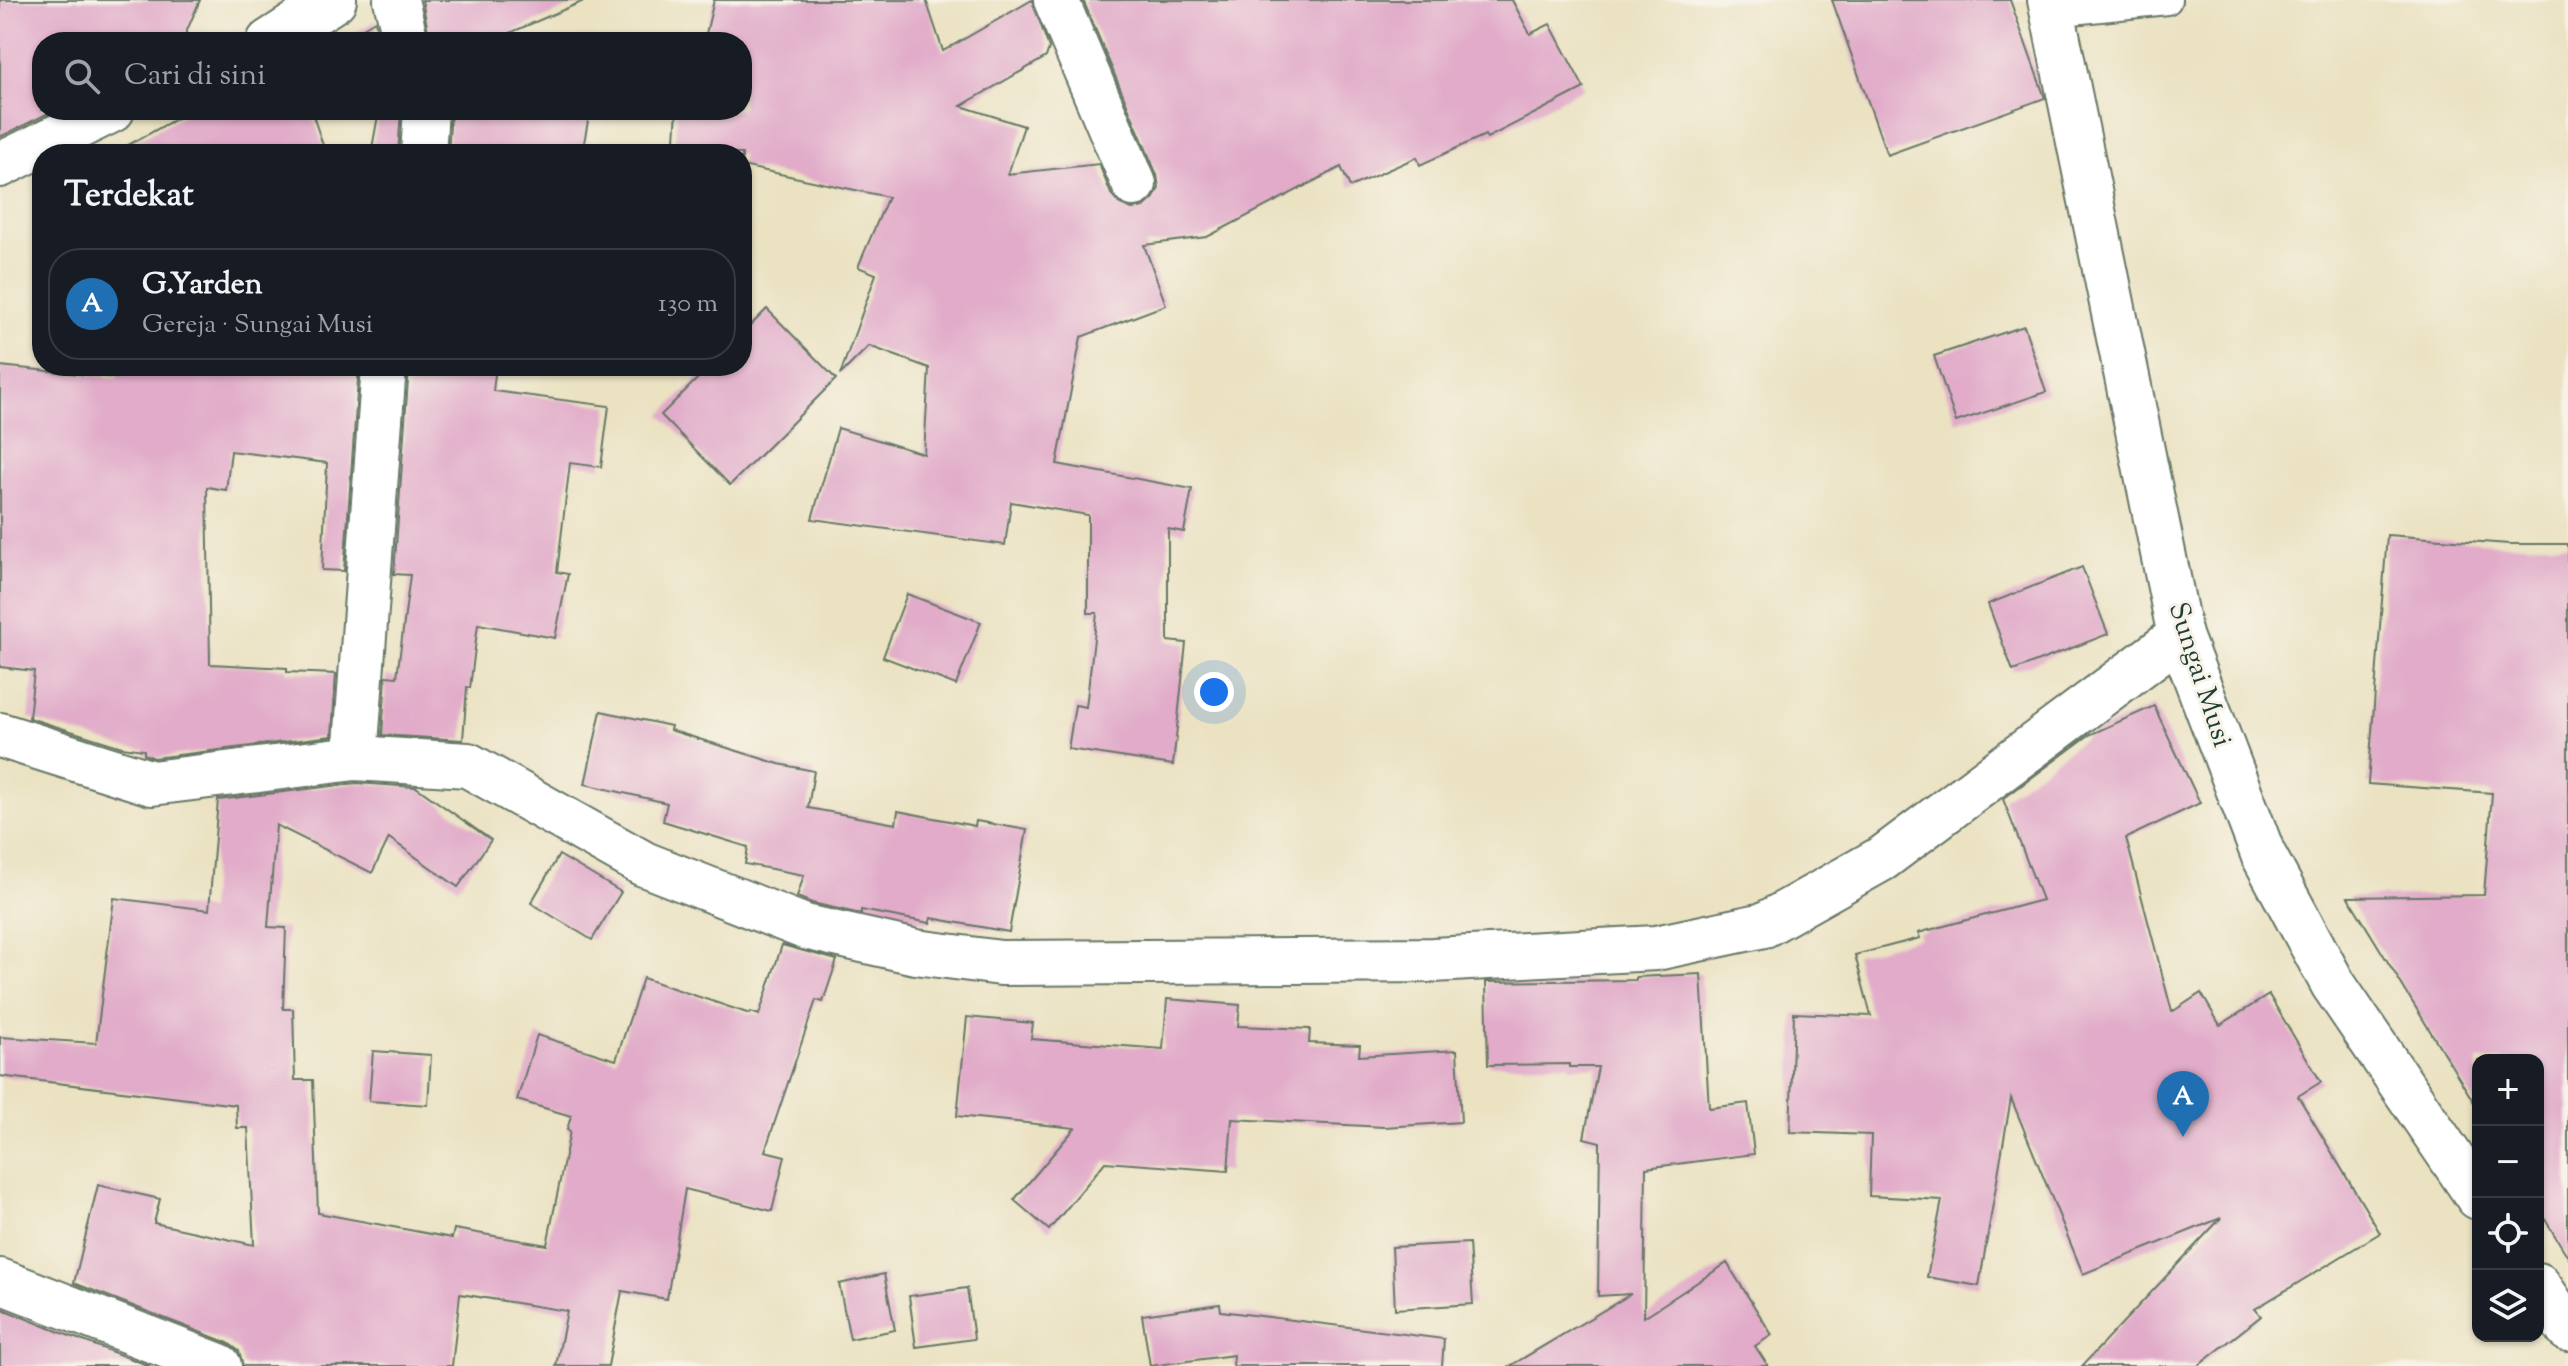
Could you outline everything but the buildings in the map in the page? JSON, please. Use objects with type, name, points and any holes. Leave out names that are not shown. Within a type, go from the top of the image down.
[{"type":"street","points":[[284,32],[334,0]]},
{"type":"street","points":[[396,0],[404,32]]},
{"type":"street","points":[[1056,0],[1134,184]]},
{"type":"street","name":"Sungai Musi","points":[[2052,6],[2180,636],[2263,854],[2333,984],[2472,1188]]},
{"type":"street","points":[[43,144],[92,120]]},
{"type":"street","points":[[424,144],[425,120]]},
{"type":"street","points":[[0,165],[32,149]]},
{"type":"street","points":[[355,758],[383,376]]},
{"type":"street","points":[[0,735],[152,783],[355,758],[468,765],[644,864],[805,927],[916,952],[1001,963],[1433,960],[1656,948],[1764,925],[1883,858],[2180,636]]},
{"type":"street","points":[[0,1281],[219,1366]]},
{"type":"street","points":[[2544,1294],[2568,1329]]},
{"type":"lane","points":[[2052,6],[2167,0]]},
{"type":"place","name":"G.Yarden","points":[[2183,1137]]}]
